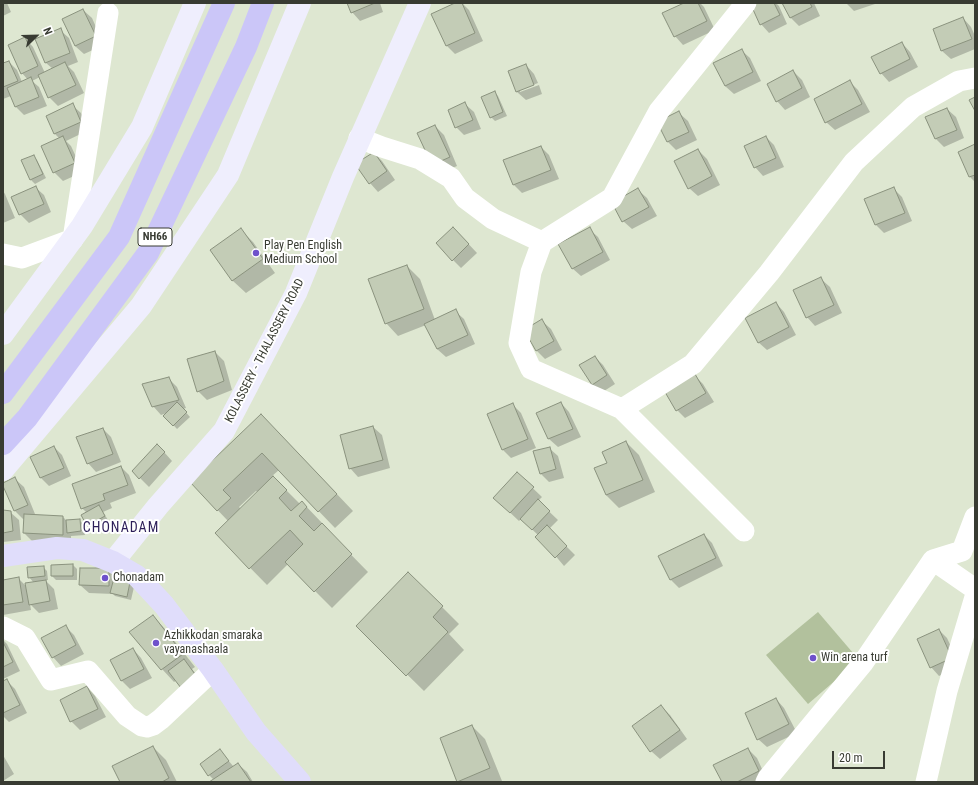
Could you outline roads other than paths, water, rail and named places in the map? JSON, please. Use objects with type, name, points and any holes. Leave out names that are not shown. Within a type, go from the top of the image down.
[{"type":"highway","name":"NH66","points":[[3,393],[119,237],[224,3]]},
{"type":"highway","name":"NH66","points":[[3,444],[27,418],[148,253],[246,47],[263,3]]},
{"type":"main road","points":[[3,556],[57,548],[83,550],[113,562],[137,576],[158,599],[213,670],[256,732],[300,782]]},
{"type":"street","points":[[3,334],[82,226],[142,127],[195,3]]},
{"type":"street","points":[[3,470],[141,306],[228,175],[300,3]]},
{"type":"street","name":"KOLASSERY - THALASSERY ROAD","points":[[113,562],[158,506],[224,431],[296,293],[359,138],[420,3]]},
{"type":"street","points":[[744,531],[622,410],[531,369],[519,343],[531,272],[542,242],[612,198],[659,111],[746,3]]},
{"type":"street","points":[[73,239],[108,13]]},
{"type":"street","points":[[622,410],[693,364],[770,273],[854,162],[913,107],[959,81],[975,78]]},
{"type":"street","points":[[359,138],[420,159],[450,178],[464,198],[493,219],[542,242]]},
{"type":"street","points":[[3,254],[22,258],[73,239]]},
{"type":"street","points":[[766,782],[863,663],[933,560],[962,551],[975,517]]},
{"type":"street","points":[[933,560],[975,589]]},
{"type":"street","points":[[926,782],[947,691],[975,597]]},
{"type":"street","points":[[3,627],[25,638],[51,680],[88,671],[127,716],[142,726],[148,727],[157,722],[213,670]]},
{"type":"place","name":"Play Pen English Medium School","points":[[256,253]]},
{"type":"place","name":"Chonadam","points":[[105,578]]},
{"type":"place","name":"Azhikkodan smaraka vayanashaala","points":[[156,643]]},
{"type":"place","name":"Win arena turf","points":[[813,658]]},
{"type":"district","name":"CHONADAM","points":[[121,528]]}]
